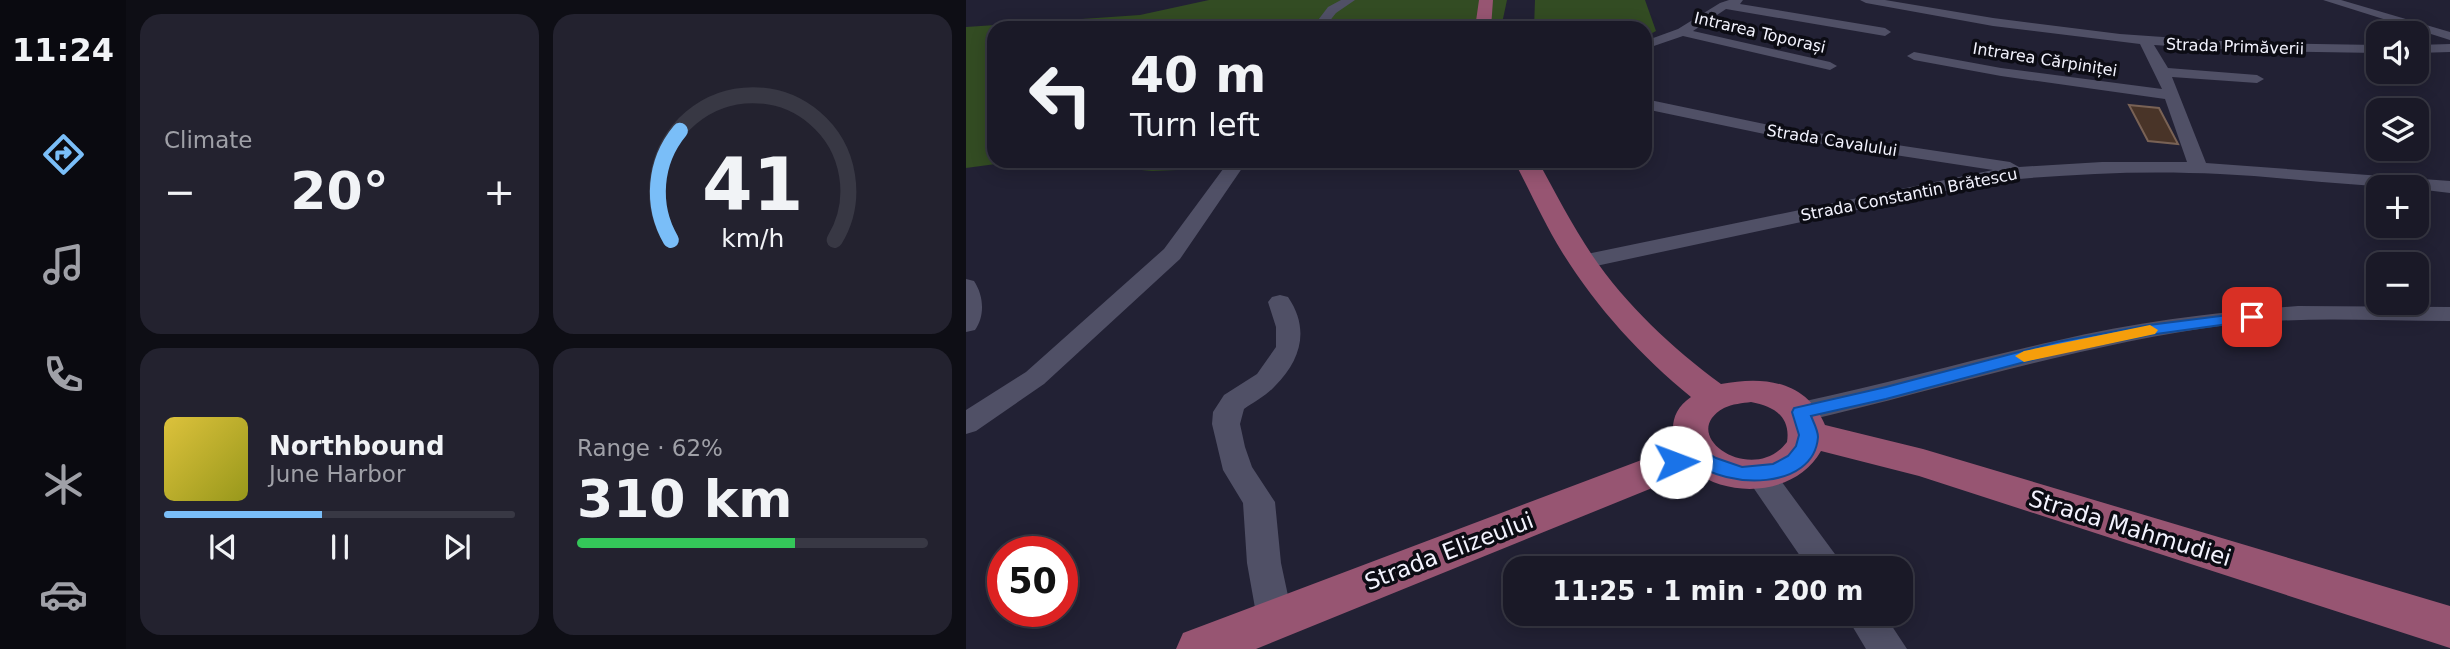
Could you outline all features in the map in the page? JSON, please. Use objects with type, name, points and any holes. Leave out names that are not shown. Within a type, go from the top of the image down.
[{"type":"main road","points":[[1484,21],[1486,0]]},
{"type":"main road","points":[[1530,168],[1582,262],[1626,320],[1657,351],[1714,397]]},
{"type":"main road","points":[[1742,391],[1771,393],[1788,401],[1805,424],[1805,449],[1794,461],[1779,470],[1759,474],[1724,471],[1709,463],[1698,454],[1690,441],[1688,428],[1692,416],[1701,405],[1714,397],[1742,391]]},
{"type":"main road","name":"Strada Mahmudiei","points":[[1805,424],[2450,628]]},
{"type":"main road","name":"Strada Elizeului","points":[[1200,649],[1698,454]]},
{"type":"street","points":[[1323,21],[1332,9],[1349,0]]},
{"type":"street","points":[[1652,43],[1682,32],[1724,5],[1742,0]]},
{"type":"street","points":[[1866,0],[1994,23],[2146,42]]},
{"type":"street","points":[[2329,0],[2450,36]]},
{"type":"street","points":[[1724,5],[1885,32]]},
{"type":"street","name":"Intrarea Toporași","points":[[1682,32],[1830,66]]},
{"type":"street","name":"Strada Primăverii","points":[[2146,42],[2250,48],[2366,49]]},
{"type":"street","name":"Strada Primăverii","points":[[2146,42],[2163,72],[2199,169]]},
{"type":"street","points":[[2429,49],[2450,48]]},
{"type":"street","name":"Intrarea Cărpiniței","points":[[1914,56],[2001,72],[2172,95]]},
{"type":"street","points":[[2163,72],[2257,79]]},
{"type":"street","name":"Strada Cavalului","points":[[1652,105],[1784,133],[2002,164],[2020,172]]},
{"type":"street","points":[[966,424],[1035,378],[1172,254],[1233,168]]},
{"type":"street","name":"Strada Constantin Brătescu","points":[[1582,262],[1987,176],[2020,172],[2199,169],[2303,173],[2450,187]]},
{"type":"street","points":[[966,286],[971,304],[966,325]]},
{"type":"street","points":[[1275,620],[1264,563],[1259,502],[1238,470],[1226,424],[1227,411],[1234,402],[1266,380],[1289,347],[1288,327],[1280,302]]},
{"type":"street","points":[[1805,424],[1886,393],[2057,348],[2149,330],[2228,318],[2298,313],[2450,314]]},
{"type":"street","points":[[1759,474],[1819,556]]},
{"type":"street","points":[[1872,626],[1888,649]]},
{"type":"green space","points":[[1209,0],[1507,0],[1502,21],[1053,21],[1140,15]]},
{"type":"green space","points":[[1535,0],[1645,0],[1656,31],[1652,33],[1652,21],[1534,21]]},
{"type":"green space","points":[[987,26],[987,165],[966,168],[966,27]]},
{"type":"green space","points":[[1120,168],[1227,168],[1152,171]]},
{"type":"building","points":[[2129,105],[2159,108],[2178,144],[2148,141]]},
{"type":"slow traffic","points":[[2024,356],[2150,330]]},
{"type":"route","points":[[1676,462],[1698,454],[1724,471],[1759,474],[1779,470],[1794,461],[1805,449],[1809,435],[1801,412],[1886,393],[2057,348],[2149,330],[2252,317]]}]
